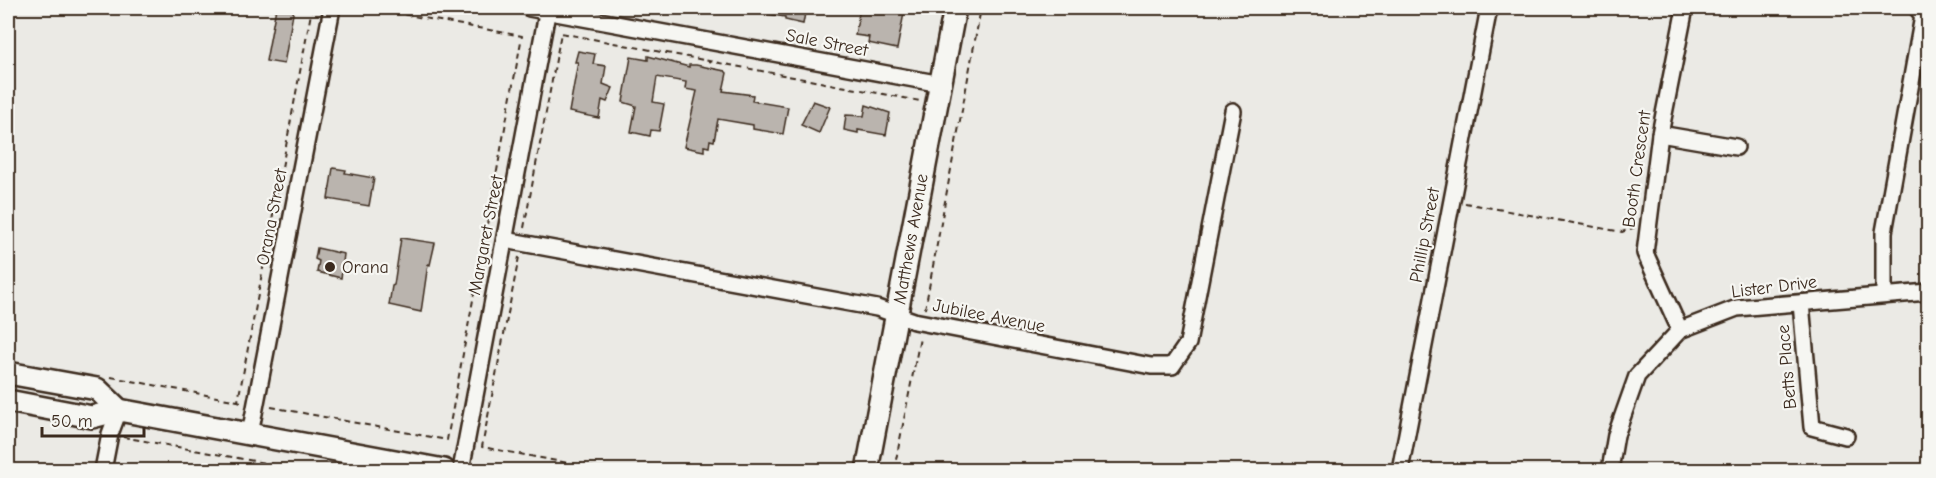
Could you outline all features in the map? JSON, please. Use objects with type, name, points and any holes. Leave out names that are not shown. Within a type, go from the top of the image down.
[{"type":"street","name":"Orana Street","points":[[250,434],[332,8]]},
{"type":"street","name":"Sale Street","points":[[529,8],[548,9],[940,84]]},
{"type":"street","name":"Matthews Avenue","points":[[867,471],[955,8]]},
{"type":"street","name":"Phillip Street","points":[[1400,471],[1489,8]]},
{"type":"street","name":"Booth Crescent","points":[[1680,330],[1645,253],[1660,134],[1685,8]]},
{"type":"street","points":[[1884,295],[1884,232],[1923,16],[1917,8]]},
{"type":"street","name":"Margaret Street","points":[[461,471],[548,9]]},
{"type":"street","name":"Jubilee Avenue","points":[[505,240],[878,308],[923,323],[1151,366],[1172,366],[1188,343],[1233,111]]},
{"type":"street","points":[[1660,134],[1736,147]]},
{"type":"street","name":"Lister Drive","points":[[1610,471],[1616,435],[1636,376],[1680,330],[1737,308],[1929,292]]},
{"type":"street","name":"Betts Place","points":[[1801,303],[1812,427],[1846,436]]},
{"type":"street","points":[[8,373],[97,389],[119,410]]},
{"type":"street","points":[[8,401],[92,417],[119,410],[444,471]]},
{"type":"street","points":[[103,471],[110,434],[119,410]]},
{"type":"path","points":[[238,401],[312,8]]},
{"type":"path","points":[[103,376],[447,440],[522,36],[369,8]]},
{"type":"path","points":[[894,471],[981,8]]},
{"type":"path","points":[[561,33],[921,101],[936,107]]},
{"type":"path","points":[[1452,200],[1622,232],[1649,221]]},
{"type":"path","points":[[110,434],[303,471]]},
{"type":"path","points":[[482,447],[605,471]]},
{"type":"building","points":[[276,8],[294,8],[284,64],[266,61]]},
{"type":"building","points":[[762,8],[806,8],[803,24],[785,20],[785,17],[762,13]]},
{"type":"building","points":[[860,8],[905,8],[897,49],[868,43],[869,37],[855,35]]},
{"type":"building","points":[[578,51],[595,54],[593,64],[606,66],[603,84],[613,88],[607,102],[602,100],[599,118],[569,112]]},
{"type":"building","points":[[648,56],[689,67],[689,65],[696,65],[725,71],[727,73],[723,91],[753,95],[752,101],[788,107],[783,134],[753,129],[753,125],[718,119],[714,141],[710,140],[709,147],[704,146],[704,151],[684,147],[697,91],[685,89],[686,82],[657,77],[653,102],[664,104],[659,131],[651,130],[650,136],[631,132],[636,106],[623,102],[631,57],[648,60]]},
{"type":"building","points":[[813,101],[830,107],[819,133],[801,125]]},
{"type":"building","points":[[866,105],[890,113],[886,135],[844,130],[846,115],[864,116]]},
{"type":"building","points":[[333,168],[346,170],[345,173],[374,178],[369,206],[328,199]]},
{"type":"building","points":[[401,238],[435,243],[430,265],[428,264],[421,312],[389,305]]},
{"type":"building","name":"Orana","points":[[317,248],[344,254],[341,278],[317,272],[319,261],[315,259]]},
{"type":"place","name":"Orana","points":[[330,267]]}]
